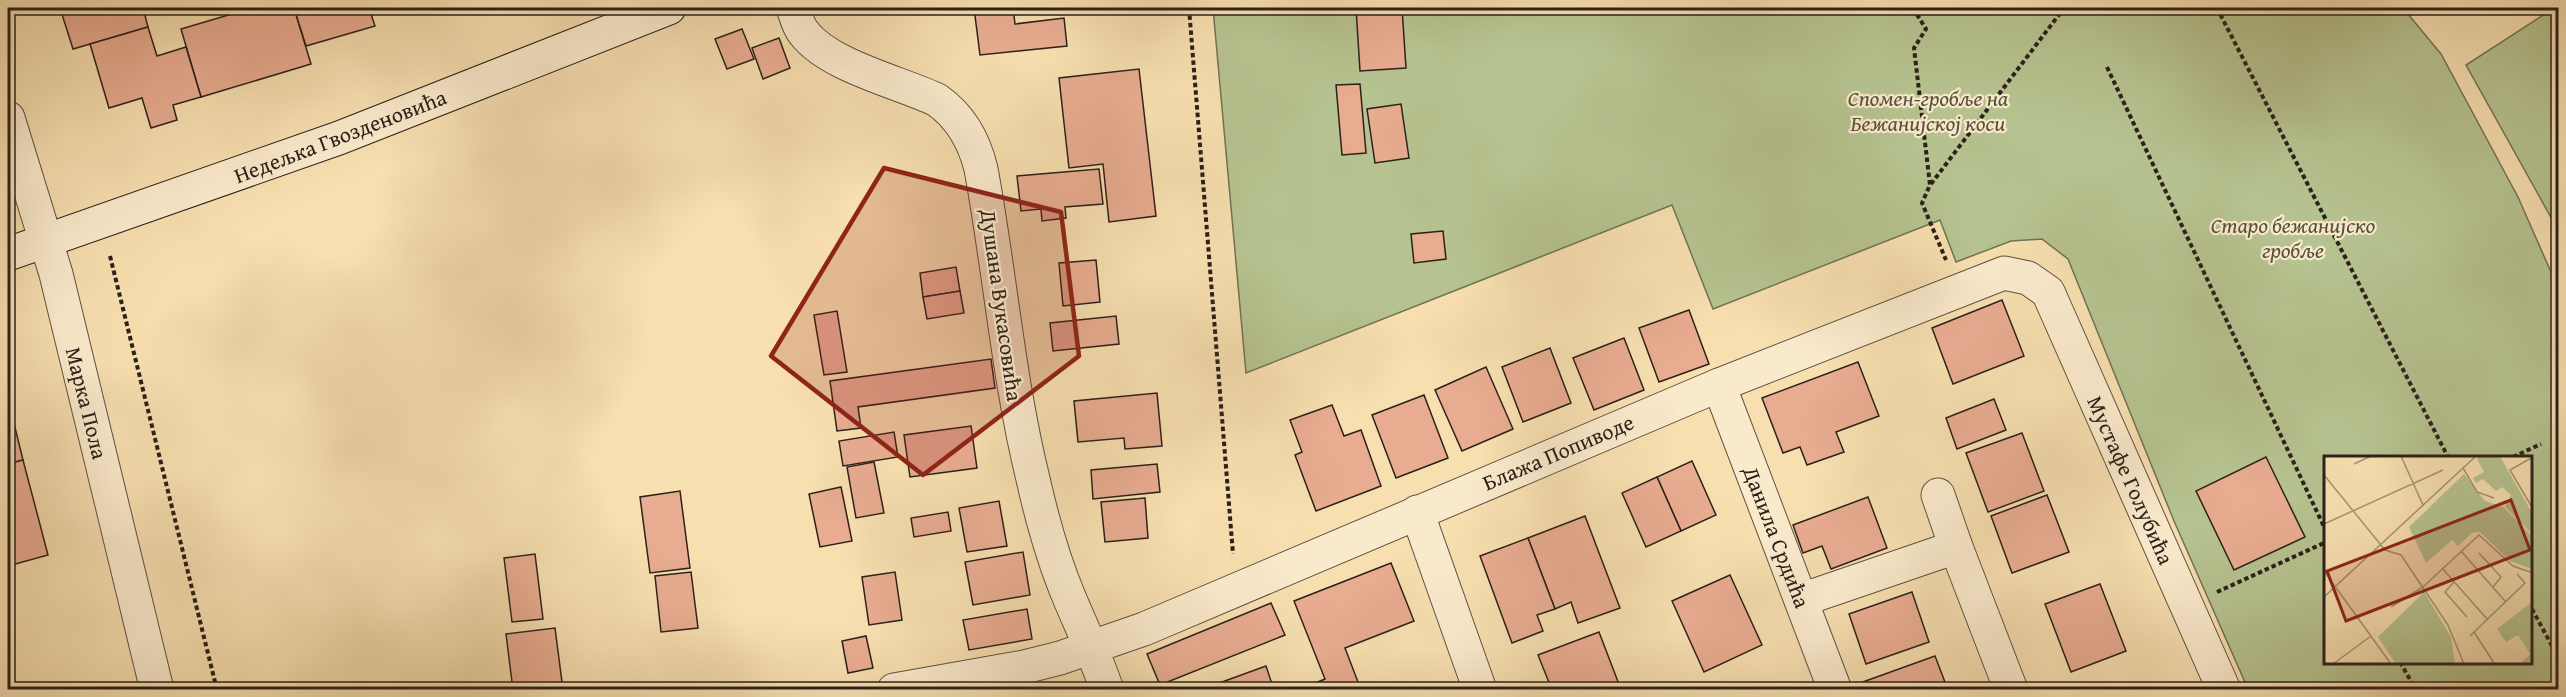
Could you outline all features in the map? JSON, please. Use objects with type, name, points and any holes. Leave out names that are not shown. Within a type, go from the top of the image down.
[{"type":"street","name":"Недељка Гвозденовића","points":[[8,254],[339,138],[669,8]]},
{"type":"street","name":"Душана Вукасовића","points":[[793,8],[802,31],[819,48],[835,58],[937,100],[949,109],[970,135],[978,155],[985,192],[1015,398],[1033,479],[1051,546],[1069,597],[1093,648],[1107,690]]},
{"type":"street","name":"Марка Пола","points":[[8,118],[47,240],[157,690]]},
{"type":"street","name":"Блажа Попиводе","points":[[894,690],[1024,667],[1093,648],[1236,592],[1417,512],[1719,385],[2004,273],[2028,278]]},
{"type":"street","name":"Мустафе Голубића","points":[[2028,278],[2048,292],[2224,690]]},
{"type":"street","name":"Данила Срдића","points":[[1719,385],[1835,690]]},
{"type":"street","points":[[1938,495],[2012,690]]},
{"type":"street","points":[[1417,512],[1480,690]]},
{"type":"street","points":[[1801,600],[1956,547]]},
{"type":"path","points":[[1189,8],[1236,592]]},
{"type":"path","points":[[1913,8],[1926,29],[1914,48],[1930,185]]},
{"type":"path","points":[[1931,224],[1922,203],[1930,185],[2064,8]]},
{"type":"path","points":[[2217,8],[2447,456]]},
{"type":"path","points":[[2107,67],[2324,527]]},
{"type":"path","points":[[101,222],[217,690]]},
{"type":"path","points":[[2515,456],[2541,444]]},
{"type":"path","points":[[2187,606],[2324,543]]},
{"type":"path","points":[[2533,611],[2559,657]]},
{"type":"path","points":[[2401,664],[2416,690]]},
{"type":"highlighted area","points":[[884,168],[1061,212],[1079,356],[923,475],[771,356]]},
{"type":"green space","points":[[1213,8],[2403,8],[2441,54],[2518,197],[2558,288],[2558,689],[2248,689],[2174,521],[2068,259],[2042,239],[2011,241],[1956,262],[1940,220],[1713,309],[1672,205],[1246,373]]},
{"type":"green space","points":[[2550,8],[2558,8],[2558,230],[2466,65],[2545,14]]},
{"type":"building","points":[[60,8],[143,8],[148,27],[73,49]]},
{"type":"building","points":[[252,8],[294,8],[311,64],[201,97],[181,29]]},
{"type":"building","points":[[294,8],[369,8],[375,26],[306,46]]},
{"type":"building","points":[[974,8],[1013,8],[1015,24],[1064,18],[1067,46],[980,55]]},
{"type":"building","points":[[1356,8],[1402,8],[1406,68],[1360,71]]},
{"type":"building","points":[[148,27],[157,56],[186,47],[201,97],[173,105],[177,120],[151,128],[142,98],[109,108],[90,44]]},
{"type":"building","points":[[742,29],[754,59],[727,69],[715,39]]},
{"type":"building","points":[[779,38],[790,68],[763,79],[752,48]]},
{"type":"building","points":[[1139,69],[1156,216],[1109,222],[1103,164],[1069,168],[1059,78]]},
{"type":"building","points":[[1360,84],[1366,153],[1342,155],[1336,85]]},
{"type":"building","points":[[1401,104],[1409,158],[1375,163],[1367,109]]},
{"type":"building","points":[[1099,169],[1103,204],[1065,207],[1066,218],[1042,221],[1041,209],[1021,211],[1017,176]]},
{"type":"building","points":[[1443,231],[1446,259],[1414,263],[1411,234]]},
{"type":"building","points":[[1096,260],[1100,302],[1063,306],[1059,263]]},
{"type":"building","points":[[956,267],[960,291],[923,297],[920,273]]},
{"type":"building","points":[[960,291],[964,313],[927,319],[923,297]]},
{"type":"building","points":[[2002,300],[2024,356],[1953,384],[1932,328]]},
{"type":"building","points":[[1689,310],[1709,364],[1659,382],[1639,328]]},
{"type":"building","points":[[837,311],[847,372],[824,375],[814,315]]},
{"type":"building","points":[[1116,316],[1119,344],[1053,351],[1050,323]]},
{"type":"building","points":[[1624,338],[1644,390],[1594,410],[1573,358]]},
{"type":"building","points":[[1550,348],[1571,403],[1523,422],[1502,367]]},
{"type":"building","points":[[991,359],[995,388],[858,407],[861,428],[837,431],[830,381]]},
{"type":"building","points":[[1858,362],[1879,416],[1836,432],[1844,452],[1807,465],[1800,447],[1783,453],[1762,398]]},
{"type":"building","points":[[1486,367],[1513,429],[1462,451],[1435,390]]},
{"type":"building","points":[[1157,393],[1162,446],[1125,449],[1124,438],[1078,442],[1074,401]]},
{"type":"building","points":[[1424,395],[1448,458],[1396,478],[1372,415]]},
{"type":"building","points":[[8,399],[23,460],[8,464]]},
{"type":"building","points":[[1994,399],[2006,430],[1957,449],[1946,418]]},
{"type":"building","points":[[1332,405],[1344,436],[1361,430],[1381,486],[1316,511],[1295,455],[1302,452],[1290,420]]},
{"type":"building","points":[[971,426],[977,468],[910,477],[904,435]]},
{"type":"building","points":[[894,432],[898,457],[843,466],[839,441]]},
{"type":"building","points":[[2022,433],[2044,491],[1988,512],[1966,453]]},
{"type":"building","points":[[2266,457],[2305,537],[2234,570],[2196,491]]},
{"type":"building","points":[[23,460],[48,555],[8,566],[8,464]]},
{"type":"building","points":[[1692,461],[1716,515],[1681,531],[1657,477]]},
{"type":"building","points":[[874,462],[884,513],[856,518],[847,467]]},
{"type":"building","points":[[1157,464],[1160,492],[1093,499],[1091,470]]},
{"type":"building","points":[[1657,477],[1681,531],[1646,547],[1622,493]]},
{"type":"building","points":[[841,487],[852,541],[820,547],[809,494]]},
{"type":"building","points":[[680,491],[690,568],[650,573],[640,497]]},
{"type":"building","points":[[2047,495],[2069,552],[2012,573],[1991,516]]},
{"type":"building","points":[[1868,497],[1887,548],[1831,569],[1822,546],[1803,553],[1793,525]]},
{"type":"building","points":[[1145,498],[1148,538],[1105,542],[1101,502]]},
{"type":"building","points":[[999,501],[1007,546],[967,552],[959,508]]},
{"type":"building","points":[[948,512],[951,531],[914,537],[911,518]]},
{"type":"building","points":[[1585,516],[1620,608],[1578,623],[1571,602],[1555,609],[1528,538]]},
{"type":"building","points":[[1528,538],[1555,609],[1537,615],[1543,631],[1512,643],[1480,556]]},
{"type":"building","points":[[1023,552],[1030,595],[973,605],[965,562]]},
{"type":"building","points":[[535,554],[543,619],[512,622],[504,558]]},
{"type":"building","points":[[1391,563],[1414,621],[1345,648],[1361,690],[1309,690],[1308,686],[1325,679],[1294,601]]},
{"type":"building","points":[[691,572],[698,628],[661,632],[655,576]]},
{"type":"building","points":[[895,572],[902,620],[869,625],[862,577]]},
{"type":"building","points":[[1730,575],[1762,645],[1704,672],[1672,601]]},
{"type":"building","points":[[2100,584],[2126,651],[2071,672],[2045,604]]},
{"type":"building","points":[[1912,592],[1929,642],[1866,664],[1849,614]]},
{"type":"building","points":[[1271,603],[1285,635],[1160,685],[1147,654]]},
{"type":"building","points":[[1027,609],[1032,639],[969,650],[963,620]]},
{"type":"building","points":[[555,628],[563,690],[513,690],[506,634]]},
{"type":"building","points":[[1599,632],[1620,687],[1615,690],[1552,690],[1538,655]]},
{"type":"building","points":[[866,636],[873,668],[848,673],[842,641]]},
{"type":"building","points":[[1935,656],[1948,690],[1863,690],[1860,683]]},
{"type":"building","points":[[1266,666],[1274,690],[1200,690]]},
{"type":"park label","name":"Спомен-гробље на Бежанијској коси","points":[[1928,110]]},
{"type":"park label","name":"Старо бежанијско гробље","points":[[2293,238]]}]
